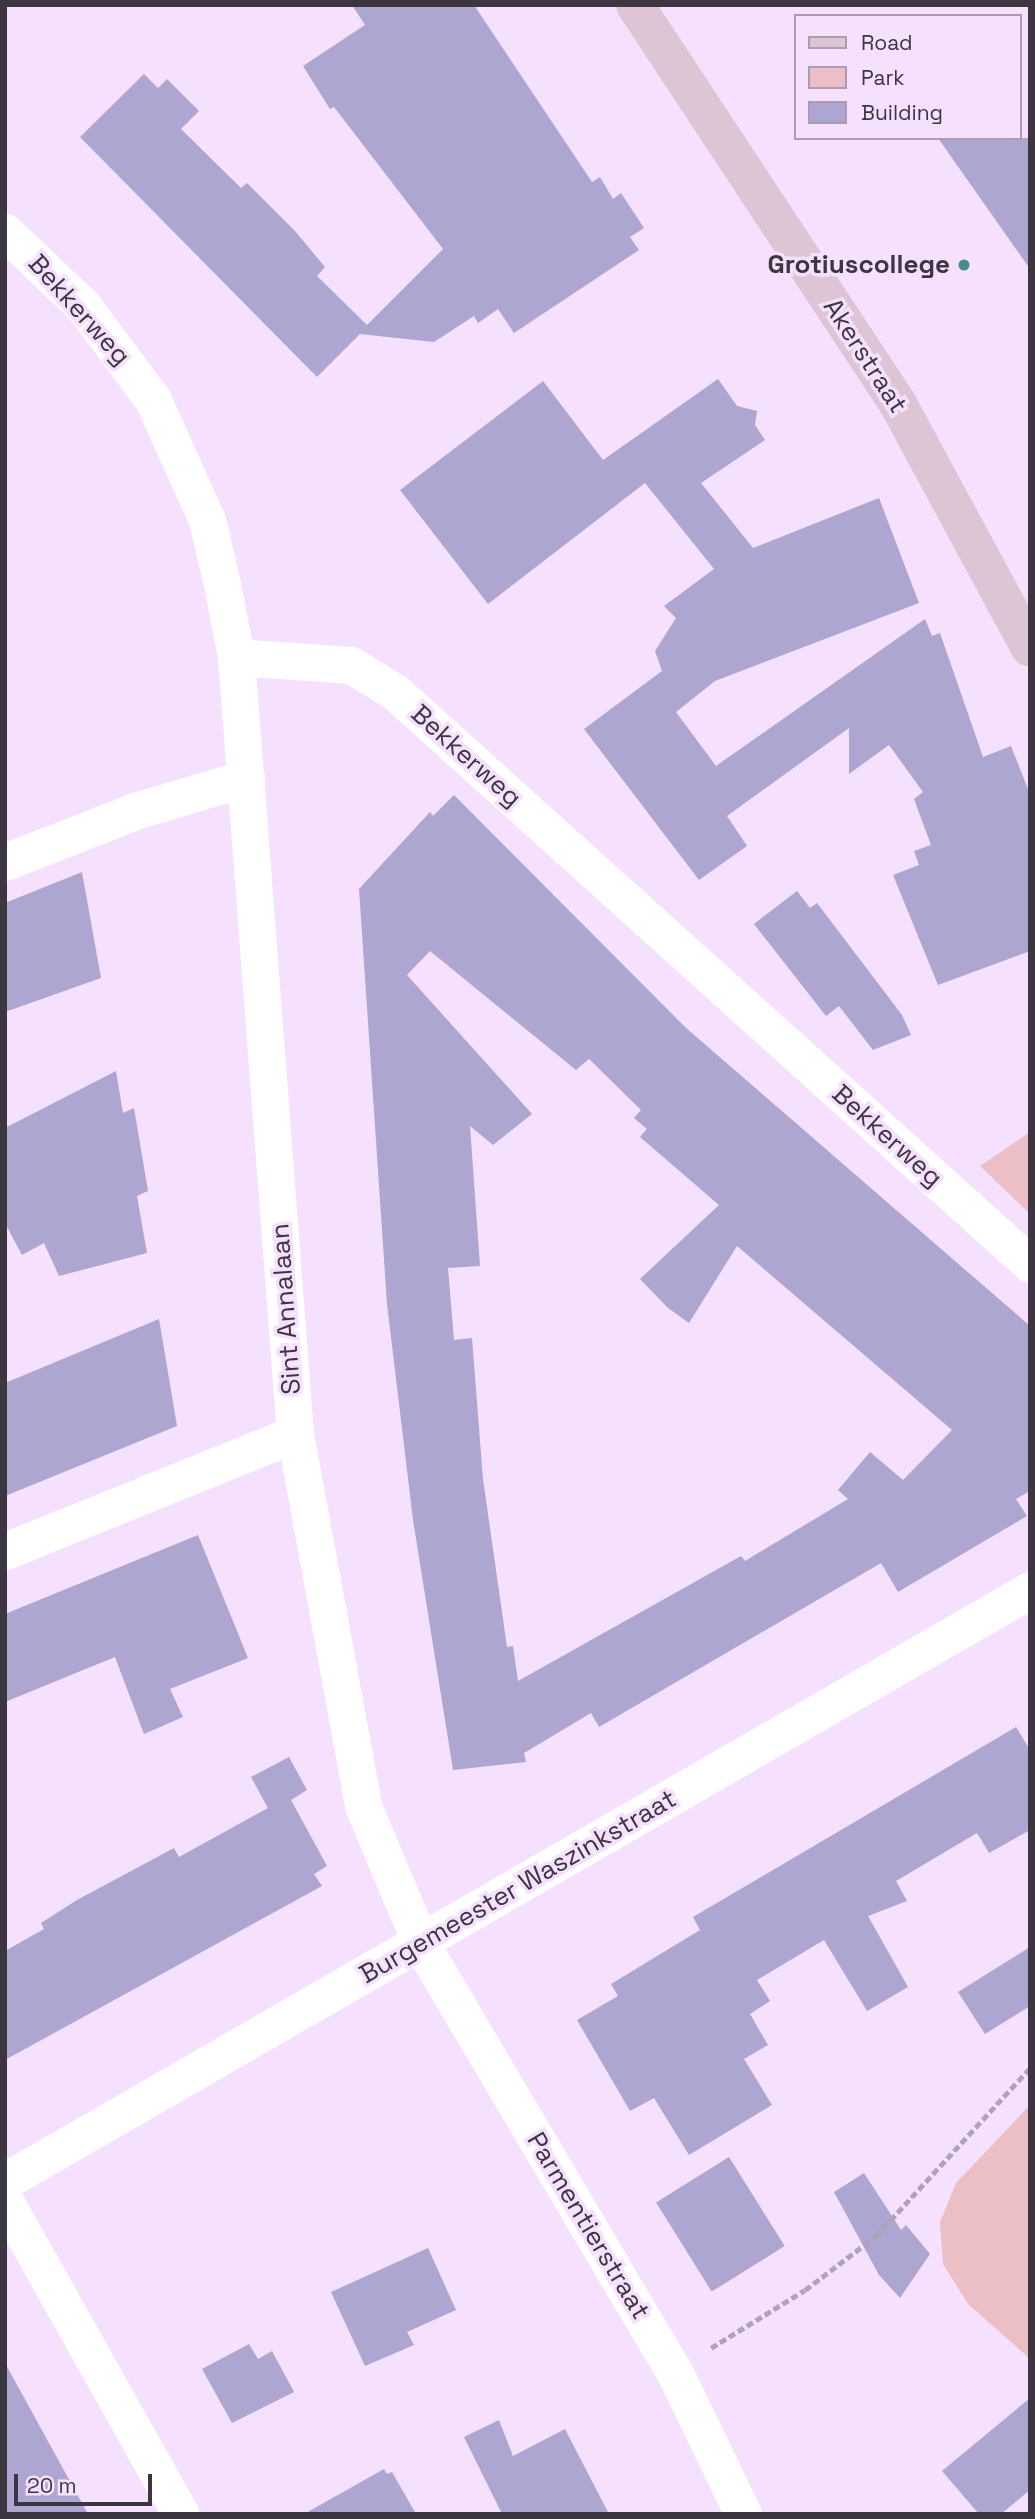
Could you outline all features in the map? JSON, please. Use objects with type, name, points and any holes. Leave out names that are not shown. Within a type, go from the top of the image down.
[{"type":"street","name":"Akerstraat","points":[[635,5],[898,404],[1030,648]]},
{"type":"street","name":"Bekkerweg","points":[[6,234],[84,307],[153,400],[207,520],[236,657],[351,665],[395,692],[1030,1264]]},
{"type":"street","name":"Sint Annalaan","points":[[236,657],[295,1434],[363,1806],[421,1944]]},
{"type":"street","points":[[5,862],[135,811],[246,778]]},
{"type":"street","points":[[5,1551],[295,1434]]},
{"type":"street","name":"Burgemeester Waszinkstraat","points":[[5,2181],[421,1944],[1030,1590]]},
{"type":"street","name":"Parmentierstraat","points":[[421,1944],[674,2371],[743,2514]]},
{"type":"street","points":[[5,2201],[181,2514]]},
{"type":"path","points":[[674,2371],[844,2264],[876,2236],[1030,2068]]},
{"type":"green space","points":[[1030,1132],[1030,1214],[980,1166]]},
{"type":"green space","points":[[1030,2105],[1030,2359],[968,2304],[943,2264],[940,2222],[956,2183]]},
{"type":"building","points":[[352,5],[474,5],[592,182],[600,177],[613,199],[621,193],[644,228],[630,237],[639,250],[514,333],[498,309],[478,323],[474,316],[434,342],[360,334],[317,377],[80,137],[144,74],[158,88],[167,79],[199,111],[181,129],[241,188],[247,183],[295,231],[325,267],[317,276],[367,325],[443,249],[334,107],[330,109],[303,66],[365,25]]},
{"type":"building","points":[[1030,138],[1030,269],[939,140]]},
{"type":"building","points":[[718,379],[737,406],[757,411],[755,425],[765,440],[701,483],[753,548],[879,498],[919,603],[715,681],[676,712],[716,766],[925,619],[932,636],[940,633],[983,757],[1011,746],[1030,794],[1030,951],[938,985],[893,875],[919,865],[914,851],[931,845],[914,799],[923,792],[889,745],[849,774],[849,728],[727,816],[747,846],[699,880],[584,729],[662,671],[655,651],[676,618],[664,606],[714,569],[645,483],[488,604],[400,490],[543,381],[603,460]]},
{"type":"building","points":[[454,795],[685,1027],[1030,1326],[1030,1491],[1016,1499],[1027,1516],[898,1592],[881,1563],[599,1727],[591,1713],[524,1753],[526,1762],[453,1770],[413,1520],[387,1304],[359,889],[430,812],[433,816]],"holes":[[[430,951],[576,1070],[589,1059],[641,1110],[634,1118],[647,1129],[640,1137],[719,1205],[640,1279],[668,1308],[689,1323],[737,1246],[952,1430],[903,1480],[870,1452],[838,1490],[848,1499],[745,1561],[741,1556],[518,1681],[513,1646],[507,1647],[483,1479],[472,1338],[454,1340],[448,1268],[480,1266],[470,1126],[493,1145],[532,1114],[407,975]]]},
{"type":"building","points":[[82,872],[101,978],[5,1012],[5,903]]},
{"type":"building","points":[[797,891],[810,908],[817,903],[902,1015],[911,1035],[873,1050],[839,1006],[826,1016],[754,924]]},
{"type":"building","points":[[116,1071],[123,1113],[134,1108],[148,1191],[137,1196],[147,1253],[59,1276],[44,1243],[22,1255],[5,1223],[5,1128]]},
{"type":"building","points":[[159,1319],[177,1426],[5,1496],[5,1383]]},
{"type":"building","points":[[198,1535],[248,1658],[170,1689],[183,1717],[144,1734],[115,1657],[5,1702],[5,1614]]},
{"type":"building","points":[[1016,1727],[1030,1750],[1030,1830],[989,1853],[977,1833],[896,1881],[907,1901],[868,1916],[908,1987],[867,2011],[824,1940],[757,1980],[770,2001],[750,2014],[768,2045],[744,2059],[772,2105],[689,2155],[654,2098],[630,2111],[577,2020],[618,1996],[611,1984],[700,1930],[693,1917]]},
{"type":"building","points":[[289,1757],[307,1790],[291,1800],[327,1866],[314,1874],[322,1886],[5,2060],[5,1951],[44,1929],[41,1923],[77,1900],[174,1848],[179,1857],[268,1808],[251,1777]]},
{"type":"building","points":[[1030,1947],[1030,2006],[985,2034],[958,1992]]},
{"type":"building","points":[[729,2157],[785,2246],[712,2292],[656,2203]]},
{"type":"building","points":[[864,2173],[901,2230],[906,2225],[930,2254],[900,2298],[879,2275],[834,2192]]},
{"type":"building","points":[[428,2248],[456,2310],[407,2332],[414,2345],[365,2366],[331,2292]]},
{"type":"building","points":[[249,2344],[258,2359],[272,2351],[294,2392],[232,2423],[202,2369]]},
{"type":"building","points":[[5,2363],[88,2514],[5,2514]]},
{"type":"building","points":[[1030,2398],[1030,2490],[1001,2514],[979,2514],[942,2471]]},
{"type":"building","points":[[499,2420],[513,2456],[565,2429],[609,2514],[502,2514],[464,2437]]},
{"type":"building","points":[[384,2469],[387,2474],[392,2472],[416,2514],[304,2514]]},
{"type":"place","name":"Grotiuscollege","points":[[964,265]]}]
